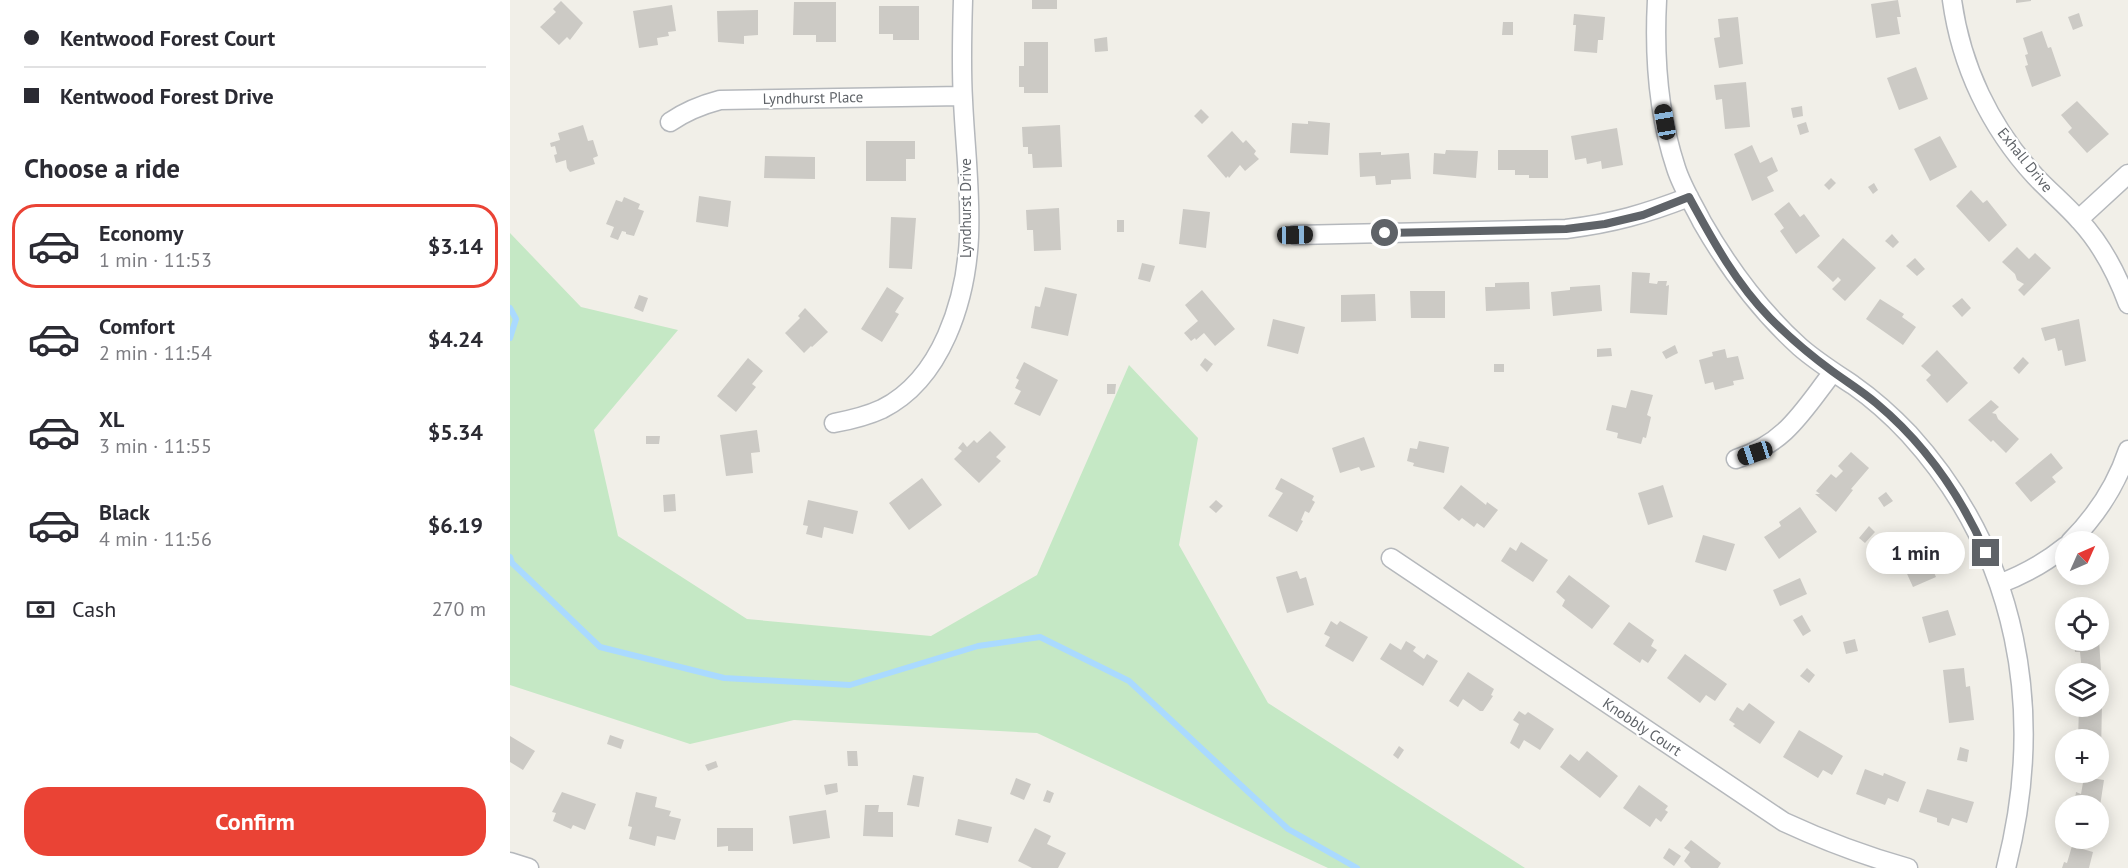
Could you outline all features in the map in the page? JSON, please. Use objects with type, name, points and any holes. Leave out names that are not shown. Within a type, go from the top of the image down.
[{"type":"street","name":"Lyndhurst Drive","points":[[834,423],[858,418],[882,409],[899,399],[914,385],[931,364],[946,337],[959,300],[969,237],[963,96],[963,0]]},
{"type":"street","points":[[1657,0],[1655,38],[1658,85],[1676,168],[1689,197],[1722,256],[1751,297],[1802,349],[1877,404],[1908,433],[1962,504],[1999,584],[2016,640],[2024,711],[2020,786],[2012,844],[2006,868]]},
{"type":"street","name":"Exhall Drive","points":[[1952,0],[1962,51],[1989,114],[2010,146],[2034,175],[2079,219],[2104,254],[2120,283],[2128,304]]},
{"type":"street","name":"Lyndhurst Place","points":[[670,122],[686,111],[720,100],[963,96]]},
{"type":"street","points":[[2079,219],[2128,174]]},
{"type":"street","points":[[1295,235],[1566,229],[1605,224],[1643,215],[1689,197]]},
{"type":"street","points":[[1736,459],[1755,453],[1773,443],[1788,429],[1833,372]]},
{"type":"street","points":[[2081,531],[2106,499],[2121,471],[2128,450]]},
{"type":"street","points":[[1999,584],[2020,576],[2055,555]]},
{"type":"street","name":"Knobbly Court","points":[[1391,558],[1784,822],[1827,842],[1908,868]]},
{"type":"street","points":[[510,862],[529,868]]},
{"type":"green space","points":[[510,233],[581,307],[678,330],[594,430],[618,536],[747,619],[931,636],[1037,575],[1129,365],[1198,438],[1179,545],[1268,703],[1525,868],[1328,868],[1037,733],[794,720],[690,744],[510,685]]},
{"type":"building","points":[[1032,0],[1057,0],[1057,9],[1032,9]]},
{"type":"building","points":[[1898,0],[1901,17],[1897,17],[1900,34],[1876,38],[1871,4]]},
{"type":"building","points":[[2016,0],[2031,0],[2031,1],[2016,3]]},
{"type":"building","points":[[561,1],[583,23],[570,40],[567,37],[559,45],[540,27],[556,12],[553,9]]},
{"type":"building","points":[[794,2],[836,2],[836,42],[816,42],[816,35],[793,35]]},
{"type":"building","points":[[672,5],[676,31],[668,32],[669,36],[657,38],[658,45],[639,48],[633,11]]},
{"type":"building","points":[[879,6],[919,6],[919,40],[893,40],[893,34],[879,34]]},
{"type":"building","points":[[758,10],[758,35],[744,36],[744,44],[718,42],[717,11]]},
{"type":"building","points":[[2079,13],[2083,26],[2073,30],[2068,17]]},
{"type":"building","points":[[1574,14],[1605,17],[1603,40],[1598,40],[1597,53],[1574,51],[1576,25],[1573,25]]},
{"type":"building","points":[[1738,17],[1743,64],[1719,68],[1714,38],[1720,37],[1718,19]]},
{"type":"building","points":[[1503,22],[1513,22],[1513,35],[1502,35]]},
{"type":"building","points":[[2042,31],[2048,48],[2051,47],[2061,76],[2032,87],[2025,66],[2028,65],[2025,55],[2028,54],[2023,38]]},
{"type":"building","points":[[1107,37],[1108,51],[1095,52],[1094,39]]},
{"type":"building","points":[[1024,42],[1048,42],[1048,93],[1024,93],[1024,87],[1019,87],[1019,66],[1024,66]]},
{"type":"building","points":[[1916,67],[1928,99],[1899,110],[1887,78]]},
{"type":"building","points":[[1746,82],[1750,127],[1725,129],[1722,99],[1716,100],[1714,85]]},
{"type":"building","points":[[2077,101],[2109,134],[2087,153],[2068,132],[2072,128],[2061,115]]},
{"type":"building","points":[[1802,106],[1803,116],[1793,118],[1791,108]]},
{"type":"building","points":[[1201,109],[1209,117],[1202,124],[1194,116]]},
{"type":"building","points":[[1308,121],[1330,123],[1328,155],[1290,153],[1292,123],[1308,124]]},
{"type":"building","points":[[1806,122],[1809,132],[1800,135],[1797,125]]},
{"type":"building","points":[[583,125],[588,141],[593,140],[598,156],[593,158],[595,164],[570,172],[566,160],[556,163],[555,146],[551,147],[550,143],[560,140],[558,133]]},
{"type":"building","points":[[1060,125],[1062,167],[1033,168],[1032,154],[1028,154],[1028,147],[1023,147],[1022,127]]},
{"type":"building","points":[[1617,128],[1623,165],[1602,169],[1601,161],[1587,164],[1586,158],[1575,160],[1571,136]]},
{"type":"building","points":[[1232,131],[1243,143],[1246,140],[1256,151],[1254,154],[1259,159],[1245,171],[1240,165],[1229,178],[1228,176],[1226,178],[1207,156]]},
{"type":"building","points":[[1940,136],[1957,167],[1930,181],[1914,149]]},
{"type":"building","points":[[866,141],[915,141],[915,159],[906,159],[906,181],[866,181]]},
{"type":"building","points":[[1752,145],[1760,163],[1772,157],[1778,171],[1767,177],[1774,191],[1752,201],[1734,154]]},
{"type":"building","points":[[1446,150],[1478,151],[1476,178],[1433,174],[1434,153],[1445,154]]},
{"type":"building","points":[[1498,150],[1548,150],[1548,178],[1529,178],[1529,175],[1515,175],[1515,170],[1498,170]]},
{"type":"building","points":[[1381,152],[1381,155],[1409,153],[1411,179],[1391,180],[1391,184],[1376,185],[1375,176],[1360,177],[1359,153]]},
{"type":"building","points":[[765,156],[815,157],[815,179],[764,178]]},
{"type":"building","points":[[1831,178],[1836,183],[1829,190],[1824,185]]},
{"type":"building","points":[[1874,183],[1878,190],[1873,194],[1868,187]]},
{"type":"building","points":[[1971,190],[1983,203],[1987,200],[2007,225],[1989,242],[1956,206]]},
{"type":"building","points":[[699,196],[731,201],[728,227],[696,222]]},
{"type":"building","points":[[624,197],[640,204],[638,209],[644,211],[634,236],[622,231],[618,240],[610,237],[614,227],[606,224],[616,200],[622,202]]},
{"type":"building","points":[[1789,202],[1800,217],[1804,214],[1820,236],[1796,254],[1780,231],[1784,228],[1774,214]]},
{"type":"building","points":[[1059,208],[1061,250],[1034,251],[1033,230],[1027,230],[1026,210]]},
{"type":"building","points":[[1183,209],[1210,212],[1206,248],[1179,244]]},
{"type":"building","points":[[891,217],[916,218],[912,269],[889,268]]},
{"type":"building","points":[[1117,220],[1124,220],[1124,232],[1117,232]]},
{"type":"building","points":[[1892,234],[1899,242],[1893,248],[1885,241]]},
{"type":"building","points":[[1843,238],[1876,268],[1845,301],[1832,289],[1841,280],[1838,277],[1833,282],[1817,267]]},
{"type":"building","points":[[2017,247],[2029,259],[2035,253],[2051,268],[2024,296],[2018,290],[2024,284],[2017,280],[2015,274],[2002,262]]},
{"type":"building","points":[[1915,258],[1925,269],[1917,276],[1906,266]]},
{"type":"building","points":[[1142,263],[1155,266],[1150,282],[1138,279]]},
{"type":"building","points":[[1632,272],[1650,273],[1649,283],[1657,284],[1658,281],[1667,281],[1666,286],[1669,285],[1667,315],[1630,313]]},
{"type":"building","points":[[1529,282],[1530,309],[1486,311],[1485,287],[1495,287],[1495,283]]},
{"type":"building","points":[[1600,285],[1602,311],[1553,316],[1551,292],[1570,290],[1570,287]]},
{"type":"building","points":[[887,287],[904,298],[895,312],[899,314],[882,342],[861,329]]},
{"type":"building","points":[[1045,287],[1077,294],[1068,336],[1031,328],[1035,306],[1040,307]]},
{"type":"building","points":[[1202,290],[1235,329],[1215,346],[1204,333],[1191,341],[1184,333],[1198,321],[1185,305]]},
{"type":"building","points":[[1410,291],[1445,291],[1445,318],[1411,318]]},
{"type":"building","points":[[1375,294],[1376,321],[1341,322],[1341,295]]},
{"type":"building","points":[[639,295],[648,298],[643,312],[634,308]]},
{"type":"building","points":[[1962,298],[1971,308],[1962,317],[1952,306]]},
{"type":"building","points":[[1880,299],[1904,314],[1902,317],[1916,327],[1903,345],[1866,319]]},
{"type":"building","points":[[805,308],[828,332],[804,353],[785,333],[800,318],[798,316]]},
{"type":"building","points":[[1273,319],[1305,327],[1298,354],[1267,346]]},
{"type":"building","points":[[2079,319],[2086,361],[2065,366],[2062,350],[2058,351],[2055,338],[2045,341],[2041,328]]},
{"type":"building","points":[[1675,345],[1678,353],[1666,359],[1662,352]]},
{"type":"building","points":[[1611,348],[1612,356],[1597,357],[1597,349]]},
{"type":"building","points":[[1725,349],[1727,358],[1738,356],[1744,379],[1733,381],[1734,385],[1715,390],[1713,382],[1705,384],[1699,360],[1713,356],[1712,352]]},
{"type":"building","points":[[1937,350],[1968,383],[1947,403],[1926,380],[1931,375],[1921,366]]},
{"type":"building","points":[[2023,357],[2029,363],[2019,374],[2013,368]]},
{"type":"building","points":[[748,358],[763,371],[752,384],[756,387],[736,412],[717,396]]},
{"type":"building","points":[[1205,358],[1213,364],[1207,372],[1200,365]]},
{"type":"building","points":[[1024,362],[1058,380],[1040,416],[1014,404],[1021,391],[1015,388],[1019,380],[1016,378]]},
{"type":"building","points":[[1494,364],[1504,364],[1504,372],[1494,372]]},
{"type":"building","points":[[1107,384],[1116,384],[1115,394],[1107,394]]},
{"type":"building","points":[[1631,390],[1653,395],[1647,415],[1651,417],[1646,438],[1643,437],[1641,444],[1617,438],[1618,433],[1606,430],[1612,405],[1626,408]]},
{"type":"building","points":[[1991,400],[1999,407],[1992,413],[1996,414],[1998,419],[2019,439],[2006,453],[1968,420]]},
{"type":"building","points":[[757,430],[760,452],[751,453],[753,473],[726,476],[720,435]]},
{"type":"building","points":[[990,431],[1006,447],[996,457],[1001,461],[979,483],[954,459],[962,451],[958,448],[963,442],[967,447],[974,440],[977,443]]},
{"type":"building","points":[[646,436],[660,436],[659,444],[646,444]]},
{"type":"building","points":[[1364,437],[1375,467],[1361,471],[1359,467],[1340,473],[1332,448]]},
{"type":"building","points":[[1419,441],[1449,447],[1444,473],[1413,466],[1414,463],[1407,461],[1410,448],[1417,449]]},
{"type":"building","points":[[1851,452],[1869,468],[1851,489],[1853,490],[1836,512],[1815,494],[1820,494],[1816,491],[1831,474],[1836,478],[1843,471],[1838,466]]},
{"type":"building","points":[[2051,453],[2063,468],[2052,477],[2056,482],[2031,502],[2015,483]]},
{"type":"building","points":[[922,478],[942,505],[909,530],[889,503]]},
{"type":"building","points":[[1281,478],[1314,496],[1312,500],[1315,502],[1309,513],[1305,511],[1297,532],[1268,516],[1283,493],[1275,489]]},
{"type":"building","points":[[1461,485],[1486,505],[1487,502],[1498,510],[1484,528],[1477,523],[1474,527],[1462,518],[1459,521],[1443,508]]},
{"type":"building","points":[[1663,485],[1673,517],[1648,525],[1638,493]]},
{"type":"building","points":[[1886,492],[1893,501],[1884,507],[1878,498]]},
{"type":"building","points":[[675,494],[676,511],[664,512],[663,495]]},
{"type":"building","points":[[808,500],[858,511],[853,534],[824,527],[822,538],[806,534],[808,526],[803,525]]},
{"type":"building","points":[[1216,500],[1223,506],[1216,513],[1209,507]]},
{"type":"building","points":[[1800,507],[1817,532],[1779,559],[1764,537],[1781,526],[1779,522]]},
{"type":"building","points":[[1869,526],[1875,532],[1865,543],[1859,538]]},
{"type":"building","points":[[1703,535],[1735,544],[1726,571],[1695,562]]},
{"type":"building","points":[[1911,535],[1918,549],[1923,547],[1936,577],[1913,587],[1893,543]]},
{"type":"building","points":[[1521,542],[1548,560],[1533,582],[1501,561],[1510,547],[1516,551]]},
{"type":"building","points":[[1297,571],[1300,579],[1306,577],[1314,605],[1287,613],[1276,577]]},
{"type":"building","points":[[1569,575],[1610,606],[1592,629],[1562,606],[1565,600],[1556,592]]},
{"type":"building","points":[[1800,578],[1807,594],[1780,606],[1773,590]]},
{"type":"building","points":[[1948,610],[1956,635],[1929,643],[1922,617]]},
{"type":"building","points":[[1802,615],[1811,631],[1803,636],[1793,620]]},
{"type":"building","points":[[1331,621],[1337,625],[1340,621],[1368,637],[1353,662],[1325,646],[1330,637],[1324,634]]},
{"type":"building","points":[[1629,622],[1654,640],[1651,646],[1657,650],[1648,663],[1642,659],[1640,663],[1613,644]]},
{"type":"building","points":[[1855,639],[1858,651],[1846,654],[1843,642]]},
{"type":"building","points":[[1406,641],[1416,647],[1413,651],[1424,659],[1427,654],[1438,661],[1423,686],[1380,659],[1390,643],[1401,650]]},
{"type":"building","points":[[2100,651],[2101,663],[2081,663],[2080,652],[2075,652]]},
{"type":"building","points":[[1685,654],[1727,684],[1715,701],[1706,695],[1700,703],[1667,678]]},
{"type":"building","points":[[1807,668],[1815,675],[1809,683],[1800,676]]},
{"type":"building","points":[[1964,668],[1966,687],[1970,686],[1974,720],[1949,723],[1943,670]]},
{"type":"building","points":[[1468,672],[1494,689],[1491,695],[1493,696],[1483,711],[1463,699],[1458,707],[1449,701]]},
{"type":"building","points":[[1749,703],[1775,722],[1760,744],[1733,726],[1735,724],[1729,720],[1737,707],[1743,711]]},
{"type":"building","points":[[1519,711],[1525,715],[1528,712],[1554,729],[1540,750],[1524,740],[1519,749],[1510,743],[1519,724],[1513,720]]},
{"type":"building","points":[[2079,717],[2102,717],[2101,729],[2078,729]]},
{"type":"building","points":[[1799,730],[1843,756],[1832,775],[1823,770],[1818,778],[1783,757]]},
{"type":"building","points":[[610,735],[624,740],[621,749],[607,744]]},
{"type":"building","points":[[510,736],[535,751],[523,770],[510,762]]},
{"type":"building","points":[[1399,746],[1404,750],[1398,759],[1393,755]]},
{"type":"building","points":[[1960,747],[1969,750],[1967,762],[1957,760]]},
{"type":"building","points":[[847,751],[857,751],[858,766],[848,766]]},
{"type":"building","points":[[1587,751],[1618,776],[1600,798],[1560,767],[1570,754],[1579,761]]},
{"type":"building","points":[[716,761],[718,767],[708,771],[705,765]]},
{"type":"building","points":[[1865,769],[1883,776],[1884,773],[1906,782],[1898,802],[1888,798],[1885,805],[1856,794]]},
{"type":"building","points":[[913,775],[924,777],[919,807],[907,805]]},
{"type":"building","points":[[1016,778],[1031,784],[1024,800],[1010,794]]},
{"type":"building","points":[[837,783],[838,792],[826,795],[824,785]]},
{"type":"building","points":[[2083,783],[2104,783],[2102,795],[2076,795],[2076,792],[2081,794]]},
{"type":"building","points":[[1639,785],[1668,806],[1665,810],[1668,812],[1661,822],[1656,818],[1650,827],[1623,808]]},
{"type":"building","points":[[1927,789],[1974,802],[1967,823],[1952,818],[1949,826],[1937,822],[1937,818],[1919,812]]},
{"type":"building","points":[[1047,790],[1054,793],[1050,803],[1043,801]]},
{"type":"building","points":[[562,792],[596,804],[585,830],[573,825],[571,829],[553,821],[556,813],[552,812]]},
{"type":"building","points":[[636,792],[657,797],[655,807],[671,811],[669,816],[681,819],[675,840],[657,836],[655,846],[629,839],[632,827],[628,826]]},
{"type":"building","points":[[865,805],[879,805],[878,812],[893,812],[893,837],[863,836]]},
{"type":"building","points":[[826,810],[830,838],[793,844],[789,816]]},
{"type":"building","points":[[958,819],[992,827],[988,843],[955,835]]},
{"type":"building","points":[[717,828],[753,828],[753,851],[728,851],[728,846],[717,847]]},
{"type":"building","points":[[1035,828],[1051,836],[1047,844],[1066,853],[1058,868],[1032,868],[1018,861]]},
{"type":"building","points":[[1691,840],[1721,863],[1718,868],[1691,868],[1684,861],[1690,852],[1684,848]]},
{"type":"building","points":[[1669,848],[1681,856],[1674,866],[1663,858]]},
{"type":"building","points":[[2071,849],[2093,852],[2089,868],[2062,868],[2064,862],[2067,863]]},
{"type":"waterway","points":[[510,308],[516,319],[510,338]]},
{"type":"waterway","points":[[510,557],[512,563],[600,647],[724,678],[850,685],[978,646],[1040,637],[1129,681],[1288,829],[1357,868]]},
{"type":"route","points":[[1385,233],[1566,229],[1605,224],[1643,215],[1689,197],[1722,256],[1751,297],[1770,318],[1802,349],[1877,404],[1908,433],[1962,504],[1986,553]]}]
